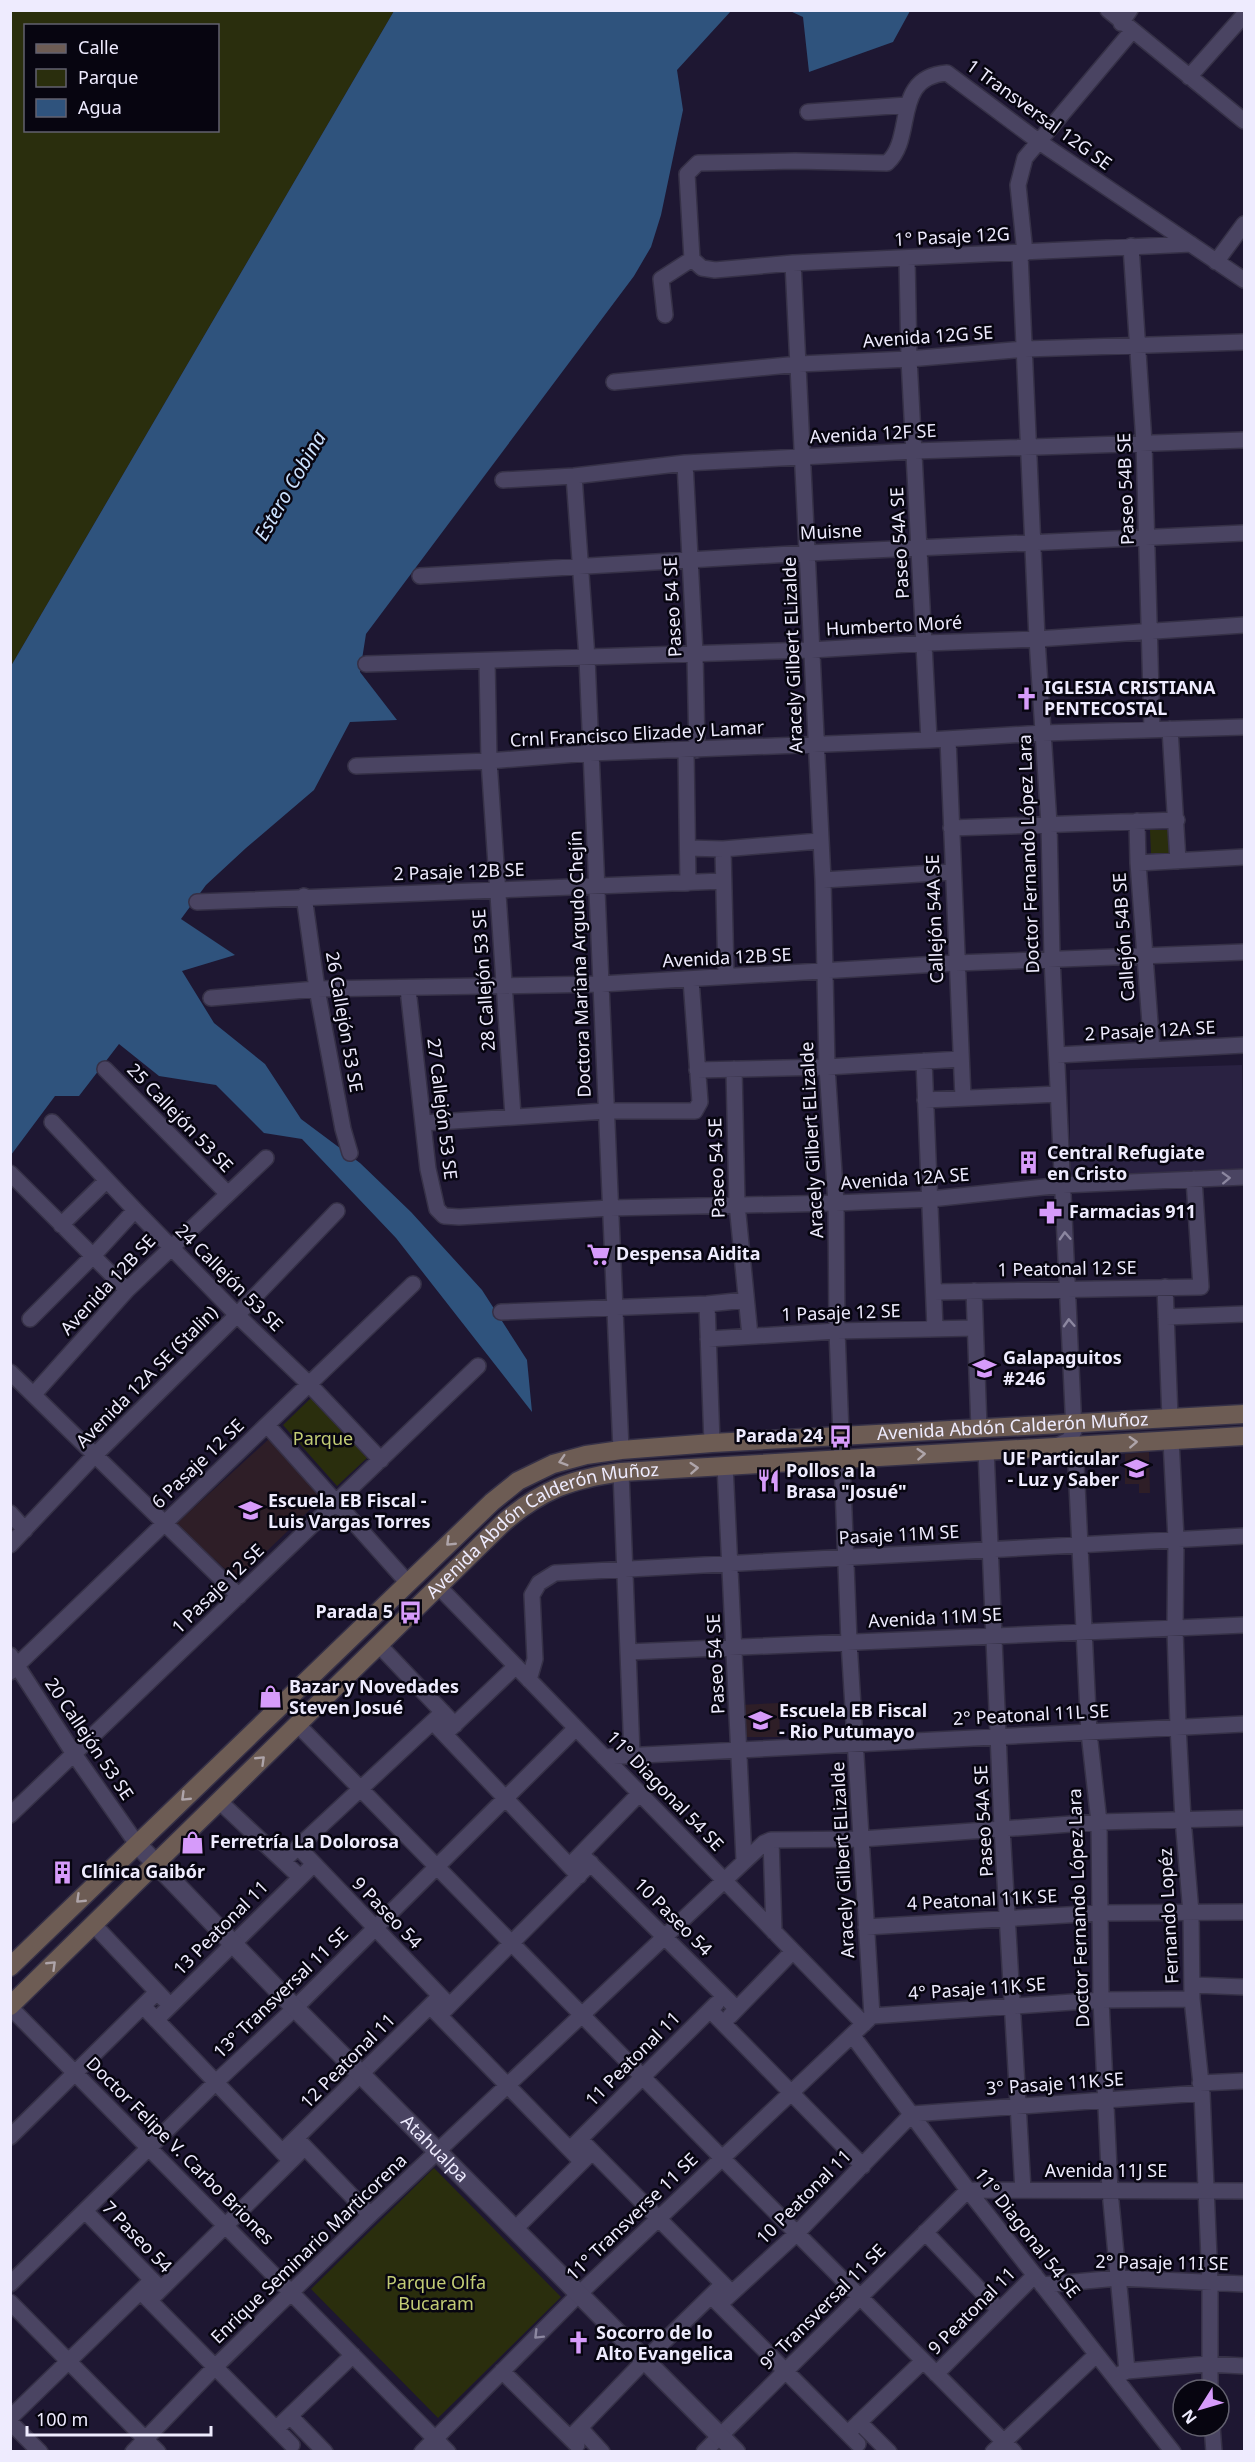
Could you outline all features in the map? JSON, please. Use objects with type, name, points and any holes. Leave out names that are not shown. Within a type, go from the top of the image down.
[{"type":"main road","name":"Avenida Abdón Calderón Muñoz","points":[[10,1967],[492,1502],[518,1481],[563,1460],[621,1450],[712,1443],[1245,1414]]},
{"type":"main road","name":"Avenida Abdón Calderón Muñoz","points":[[10,2007],[503,1523],[539,1495],[576,1480],[621,1472],[1245,1436]]},
{"type":"street","points":[[1108,10],[1128,22],[1189,77],[1245,121]]},
{"type":"street","points":[[1189,77],[1245,15]]},
{"type":"street","name":"Doctor Fernando López Lara","points":[[1074,1423],[1052,958],[1049,824],[1037,639],[1018,185],[1026,158],[1128,22]]},
{"type":"street","name":"1 Transversal 12G SE","points":[[692,259],[687,174],[698,163],[795,160],[887,163],[895,157],[907,105],[924,80],[934,74],[947,73],[1038,141],[1245,280]]},
{"type":"street","points":[[807,112],[907,105]]},
{"type":"street","points":[[1216,262],[1245,224]]},
{"type":"street","name":"1° Pasaje 12G","points":[[692,259],[702,268],[715,270],[793,263],[1191,244]]},
{"type":"street","name":"Paseo 54B SE","points":[[1131,246],[1144,443],[1152,730]]},
{"type":"street","points":[[665,315],[661,279],[692,259]]},
{"type":"street","points":[[907,259],[909,359],[915,451]]},
{"type":"street","name":"Aracely Gilbert ELizalde","points":[[793,263],[804,457],[819,841],[823,880],[827,1067],[836,1203],[837,1331],[849,1642],[866,1927],[863,2025]]},
{"type":"street","name":"Avenida 12G SE","points":[[614,382],[799,364],[909,359],[1025,349],[1245,342]]},
{"type":"street","name":"Avenida 12F SE","points":[[504,480],[574,476],[685,463],[915,451],[1245,440]]},
{"type":"street","name":"Paseo 54A SE","points":[[915,451],[929,740]]},
{"type":"street","name":"Paseo 54 SE","points":[[685,463],[695,654],[688,884]]},
{"type":"street","name":"Doctora Mariana Argudo Chejín","points":[[574,476],[587,658],[621,1450]]},
{"type":"street","name":"Muisne","points":[[420,576],[920,547],[1148,539],[1245,533]]},
{"type":"street","name":"Humberto Moré","points":[[366,664],[811,650],[1037,639],[1245,625]]},
{"type":"street","name":"28 Callejón 53 SE","points":[[487,661],[489,761],[496,889],[513,1116]]},
{"type":"street","name":"Crnl Francisco Elizade y Lamar","points":[[356,766],[489,761],[590,753],[816,746],[1043,733],[1245,727]]},
{"type":"street","points":[[1170,729],[1178,861]]},
{"type":"street","name":"Callejón 54A SE","points":[[948,739],[963,1098]]},
{"type":"street","points":[[951,828],[1177,820]]},
{"type":"street","name":"Callejón 54B SE","points":[[1137,821],[1152,1050]]},
{"type":"street","points":[[688,848],[723,849],[819,841]]},
{"type":"street","points":[[723,849],[726,976]]},
{"type":"street","points":[[1138,863],[1245,857]]},
{"type":"street","points":[[823,880],[952,872]]},
{"type":"street","name":"2 Pasaje 12B SE","points":[[197,902],[496,889],[597,888],[723,881]]},
{"type":"street","name":"26 Callejón 53 SE","points":[[304,897],[317,989],[343,1129],[350,1153]]},
{"type":"street","name":"Avenida 12B SE","points":[[211,998],[317,989],[601,984],[1052,958],[1145,957],[1245,952]]},
{"type":"street","points":[[423,1123],[606,1111],[695,1111],[699,1102],[691,980]]},
{"type":"street","name":"27 Callejón 53 SE","points":[[408,989],[428,1169],[437,1209],[444,1216],[459,1217]]},
{"type":"street","name":"2 Pasaje 12A SE","points":[[1057,1055],[1245,1045]]},
{"type":"street","points":[[697,1070],[827,1067],[961,1059]]},
{"type":"street","points":[[924,1061],[935,1328]]},
{"type":"street","name":"25 Callejón 53 SE","points":[[105,1069],[228,1194]]},
{"type":"street","name":"Paseo 54 SE","points":[[734,1069],[737,1204],[750,1336]]},
{"type":"street","points":[[925,1100],[1058,1094]]},
{"type":"street","name":"24 Callejón 53 SE","points":[[52,1122],[106,1181],[237,1315],[309,1384],[381,1460]]},
{"type":"street","name":"Avenida 12B SE","points":[[34,1394],[127,1290],[266,1158]]},
{"type":"street","points":[[10,1173],[127,1290]]},
{"type":"street","name":"Avenida 12A SE","points":[[459,1217],[610,1208],[931,1199],[1063,1185],[1245,1177]]},
{"type":"street","name":"1 Peatonal 12 SE","points":[[934,1292],[1201,1287],[1194,1179]]},
{"type":"street","points":[[61,1225],[106,1181]]},
{"type":"street","points":[[30,1319],[135,1210]]},
{"type":"street","name":"Avenida 12A SE (Stalin)","points":[[10,1545],[94,1456],[237,1315],[337,1211]]},
{"type":"street","name":"6 Pasaje 12 SE","points":[[13,1664],[165,1523],[413,1284]]},
{"type":"street","points":[[1165,1287],[1170,1418]]},
{"type":"street","points":[[974,1291],[979,1428]]},
{"type":"street","points":[[501,1312],[707,1304],[746,1300]]},
{"type":"street","points":[[707,1304],[712,1443]]},
{"type":"street","points":[[1166,1317],[1245,1314]]},
{"type":"street","name":"1 Pasaje 12 SE","points":[[708,1339],[837,1331],[975,1328]]},
{"type":"street","name":"1 Pasaje 12 SE","points":[[10,1815],[478,1366]]},
{"type":"street","points":[[12,1375],[238,1596]]},
{"type":"street","points":[[1067,1445],[1072,1436],[1074,1423]]},
{"type":"street","points":[[267,1425],[408,1583]]},
{"type":"street","name":"Fernando Lopéz","points":[[1171,1440],[1176,1539],[1175,1629],[1178,1726],[1191,1914],[1193,1992],[1201,2088],[1210,2282],[1209,2378]]},
{"type":"street","name":"Doctor Fernando López Lara","points":[[1067,1445],[1080,1545],[1089,1733],[1099,1822],[1101,2000],[1110,2191],[1118,2278],[1120,2374]]},
{"type":"street","name":"Paseo 54A SE","points":[[986,1450],[1002,1828],[1023,2190]]},
{"type":"street","name":"Paseo 54 SE","points":[[725,1466],[744,1860]]},
{"type":"street","points":[[621,1472],[632,1754]]},
{"type":"street","points":[[10,1513],[25,1530]]},
{"type":"street","name":"Pasaje 11M SE","points":[[530,1680],[535,1651],[532,1594],[539,1583],[555,1573],[1245,1536]]},
{"type":"street","name":"11° Diagonal 54 SE","points":[[438,1586],[863,2025],[912,2114],[1096,2355],[1120,2374],[1173,2451]]},
{"type":"street","name":"Avenida 11M SE","points":[[628,1652],[1245,1625]]},
{"type":"street","points":[[379,1645],[505,1798],[574,1870]]},
{"type":"street","name":"20 Callejón 53 SE","points":[[13,1664],[136,1844]]},
{"type":"street","points":[[450,1730],[516,1666]]},
{"type":"street","points":[[283,1861],[438,1717]]},
{"type":"street","name":"2° Peatonal 11L SE","points":[[604,1757],[1245,1724]]},
{"type":"street","points":[[298,1725],[936,2374],[1003,2448],[1096,2355]]},
{"type":"street","name":"13° Transversal 11 SE","points":[[10,2284],[295,2008],[576,1728]]},
{"type":"street","name":"12 Peatonal 11","points":[[13,2427],[70,2362],[226,2226],[361,2075],[512,1943],[640,1793]]},
{"type":"street","points":[[219,1801],[300,1877]]},
{"type":"street","points":[[774,1932],[771,1840],[861,1839],[1099,1822],[1245,1818]]},
{"type":"street","name":"Enrique Seminario Marticorena","points":[[133,2451],[370,2215],[744,1860],[771,1840]]},
{"type":"street","name":"Atahualpa","points":[[136,1844],[361,2075],[736,2451]]},
{"type":"street","name":"9 Paseo 54","points":[[298,1847],[375,1928],[508,2086],[659,2218],[785,2372],[852,2443]]},
{"type":"street","name":"10 Paseo 54","points":[[586,1859],[737,2008]]},
{"type":"street","name":"13 Peatonal 11","points":[[156,2020],[314,1864]]},
{"type":"street","name":"4 Peatonal 11K SE","points":[[866,1927],[1100,1913],[1245,1912]]},
{"type":"street","points":[[94,1925],[170,2005]]},
{"type":"street","points":[[723,2023],[793,1951]]},
{"type":"street","name":"4° Pasaje 11K SE","points":[[863,2025],[1013,2006],[1245,1987]]},
{"type":"street","points":[[10,2137],[157,1992]]},
{"type":"street","name":"11 Peatonal 11","points":[[575,2144],[724,1996]]},
{"type":"street","points":[[143,2006],[287,2157]]},
{"type":"street","name":"Doctor Felipe V. Carbo Briones","points":[[10,2007],[448,2451]]},
{"type":"street","points":[[710,2010],[863,2166]]},
{"type":"street","name":"11° Transverse 11 SE","points":[[422,2451],[579,2294],[863,2025]]},
{"type":"street","name":"3° Pasaje 11K SE","points":[[912,2114],[1105,2100],[1245,2081]]},
{"type":"street","name":"10 Peatonal 11","points":[[577,2440],[646,2359],[721,2294],[796,2234],[912,2114]]},
{"type":"street","points":[[301,2143],[370,2215]]},
{"type":"street","points":[[515,2229],[587,2156]]},
{"type":"street","name":"Avenida 11J SE","points":[[968,2190],[1245,2191]]},
{"type":"street","name":"9° Transversal 11 SE","points":[[705,2451],[968,2190]]},
{"type":"street","name":"7 Paseo 54","points":[[85,2211],[215,2367],[276,2429],[289,2448]]},
{"type":"street","points":[[925,2232],[999,2310]]},
{"type":"street","name":"2° Pasaje 11I SE","points":[[1038,2280],[1118,2278],[1245,2284]]},
{"type":"street","name":"9 Peatonal 11","points":[[936,2374],[999,2310],[1038,2280]]},
{"type":"street","points":[[10,2302],[158,2451]]},
{"type":"street","points":[[276,2429],[353,2355]]},
{"type":"street","name":"9 Peatonal 11","points":[[852,2443],[922,2361]]},
{"type":"street","points":[[1120,2374],[1208,2364],[1245,2366]]},
{"type":"street","points":[[502,2371],[577,2440],[602,2451]]},
{"type":"street","points":[[290,2416],[325,2451]]},
{"type":"street","points":[[13,2427],[40,2451]]},
{"type":"street","points":[[865,2427],[889,2451]]},
{"type":"street","points":[[289,2448],[306,2432]]},
{"type":"shaded area","points":[[1242,1065],[1244,1171],[1070,1176],[1070,1070]]},
{"type":"shaded area","name":"Escuela EB Fiscal - Luis Vargas Torres","points":[[270,1438],[322,1498],[237,1580],[176,1524]]},
{"type":"shaded area","name":"UE Particular - Luz y Saber","points":[[1149,1452],[1150,1493],[1139,1493],[1139,1484],[1125,1484],[1125,1454]]},
{"type":"shaded area","name":"Escuela EB Fiscal - Rio Putumayo","points":[[779,1703],[780,1737],[743,1737],[740,1705]]},
{"type":"green space","points":[[11,11],[394,11],[11,666]]},
{"type":"green space","points":[[1150,830],[1171,830],[1173,853],[1151,854]]},
{"type":"green space","name":"Parque","points":[[312,1397],[367,1458],[337,1486],[283,1425]]},
{"type":"green space","name":"Parque Olfa Bucaram","points":[[434,2168],[561,2297],[438,2418],[311,2289]]},
{"type":"water","points":[[910,10],[893,42],[809,72],[803,17],[790,11]]},
{"type":"water","name":"Estero Cobina","points":[[394,11],[731,11],[677,70],[683,110],[661,215],[651,247],[634,276],[366,634],[360,672],[397,720],[350,722],[314,790],[206,885],[181,919],[235,955],[182,971],[214,1023],[265,1064],[301,1119],[360,1163],[411,1212],[482,1290],[527,1360],[532,1412],[396,1238],[302,1139],[264,1133],[216,1085],[159,1076],[119,1044],[79,1096],[55,1096],[11,1155],[11,666]]},
{"type":"place","name":"IGLESIA CRISTIANA PENTECOSTAL","points":[[1026,698]]},
{"type":"place","name":"Central Refugiate en Cristo","points":[[1029,1163]]},
{"type":"place","name":"Farmacias 911","points":[[1051,1212]]},
{"type":"place","name":"Despensa Aidita","points":[[598,1254]]},
{"type":"place","name":"Galapaguitos #246","points":[[985,1368]]},
{"type":"place","name":"Parada 24","points":[[841,1436]]},
{"type":"place","name":"UE Particular - Luz y Saber","points":[[1137,1469]]},
{"type":"place","name":"Pollos a la Brasa \"Josué\"","points":[[768,1481]]},
{"type":"place","name":"Escuela EB Fiscal - Luis Vargas Torres","points":[[250,1511]]},
{"type":"place","name":"Parada 5","points":[[411,1612]]},
{"type":"place","name":"Bazar y Novedades Steven Josué","points":[[271,1697]]},
{"type":"place","name":"Escuela EB Fiscal - Rio Putumayo","points":[[761,1721]]},
{"type":"place","name":"Ferretría La Dolorosa","points":[[192,1842]]},
{"type":"place","name":"Clínica Gaibór","points":[[63,1872]]},
{"type":"place","name":"Socorro de lo Alto Evangelica","points":[[578,2343]]}]
